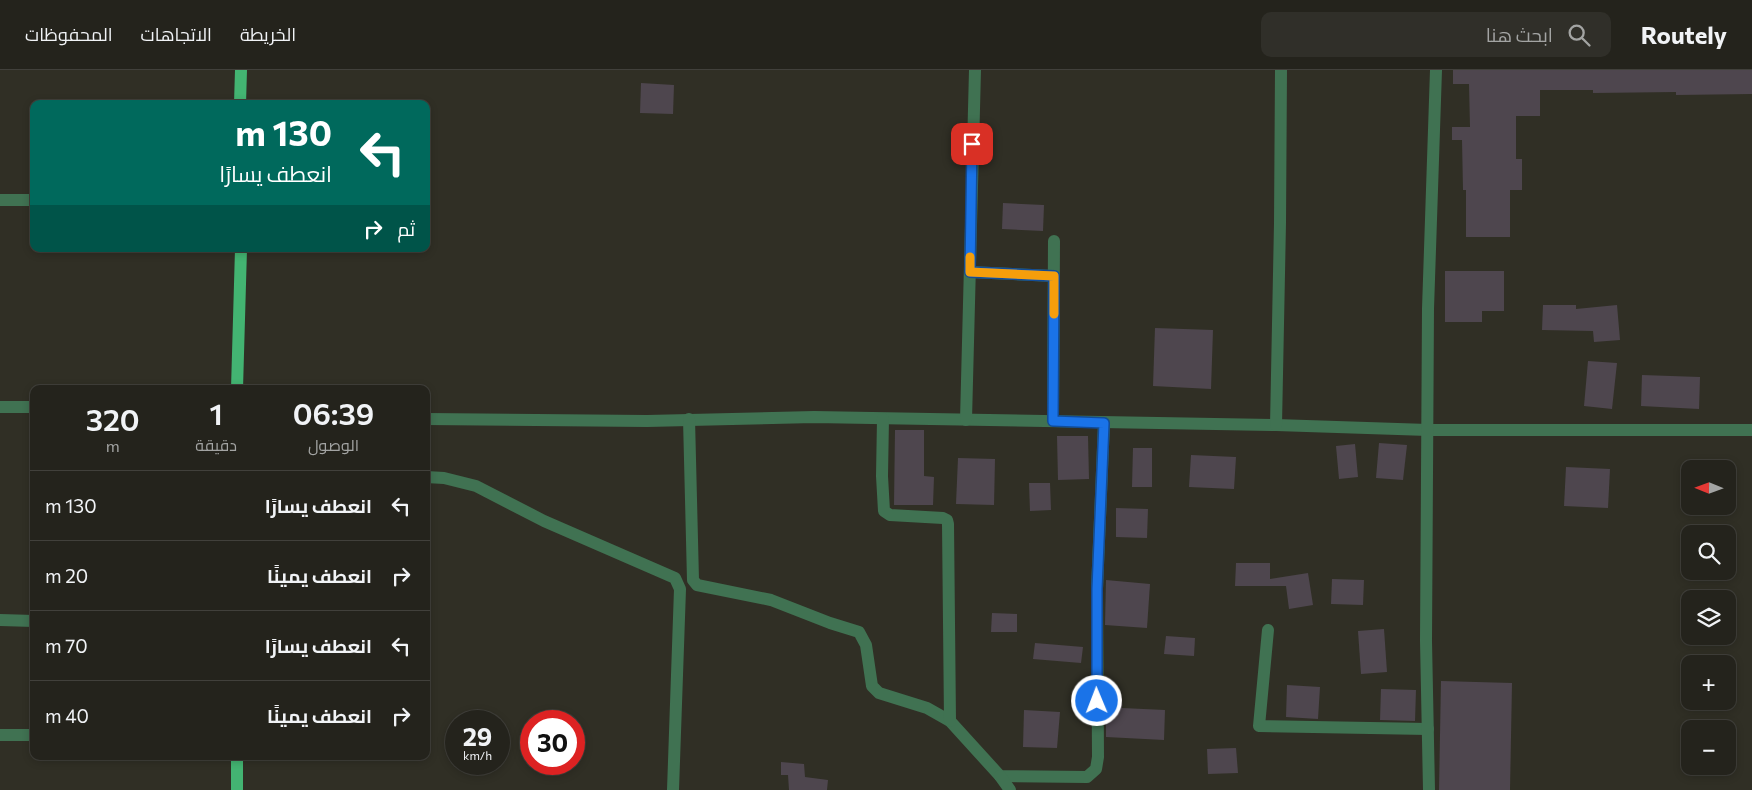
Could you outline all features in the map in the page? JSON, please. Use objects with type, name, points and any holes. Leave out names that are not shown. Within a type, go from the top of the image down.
[{"type":"main road","points":[[240,100],[241,70]]},
{"type":"main road","points":[[237,385],[241,252]]},
{"type":"main road","points":[[237,760],[237,790]]},
{"type":"street","points":[[966,420],[975,70]]},
{"type":"street","points":[[1276,425],[1281,70]]},
{"type":"street","points":[[1429,790],[1426,642],[1428,309],[1436,70]]},
{"type":"street","points":[[0,200],[30,200]]},
{"type":"street","points":[[1053,421],[1054,241]]},
{"type":"street","points":[[970,272],[1054,276]]},
{"type":"street","points":[[0,406],[30,408]]},
{"type":"street","points":[[430,419],[647,421],[814,417],[1276,425],[1428,430],[1752,430]]},
{"type":"street","points":[[689,419],[693,580],[697,585],[771,600],[859,632],[866,645],[872,686],[879,694],[927,708],[950,721],[1000,776],[1010,790]]},
{"type":"street","points":[[883,419],[884,511],[890,515],[943,518],[947,520],[948,524],[950,721]]},
{"type":"street","points":[[1000,776],[1087,777],[1096,769],[1098,757],[1097,589],[1104,423]]},
{"type":"street","points":[[430,477],[444,478],[476,486],[544,521],[675,578],[680,589],[673,790]]},
{"type":"street","points":[[0,620],[30,621]]},
{"type":"street","points":[[1268,630],[1259,726],[1428,730]]},
{"type":"street","points":[[0,735],[30,735]]},
{"type":"building","points":[[1453,70],[1752,70],[1752,94],[1676,95],[1676,92],[1593,93],[1593,90],[1540,90],[1540,116],[1516,116],[1516,159],[1522,159],[1522,190],[1510,190],[1510,237],[1466,237],[1466,190],[1463,190],[1462,140],[1452,140],[1452,127],[1470,127],[1469,84],[1453,84]]},
{"type":"building","points":[[641,83],[674,85],[673,114],[640,113]]},
{"type":"building","points":[[1003,203],[1044,205],[1043,231],[1002,229]]},
{"type":"building","points":[[1445,271],[1504,271],[1504,311],[1482,311],[1482,322],[1445,322]]},
{"type":"building","points":[[1543,305],[1576,305],[1576,309],[1617,305],[1620,340],[1594,342],[1593,331],[1542,330]]},
{"type":"building","points":[[1155,328],[1213,330],[1211,389],[1153,386]]},
{"type":"building","points":[[1588,361],[1617,363],[1612,409],[1584,406]]},
{"type":"building","points":[[1642,375],[1700,377],[1699,409],[1641,406]]},
{"type":"building","points":[[895,430],[924,430],[924,476],[934,477],[933,505],[894,505]]},
{"type":"building","points":[[1057,436],[1088,436],[1089,479],[1058,480]]},
{"type":"building","points":[[1379,443],[1407,445],[1403,480],[1376,478]]},
{"type":"building","points":[[1355,444],[1358,477],[1339,479],[1336,446]]},
{"type":"building","points":[[1133,448],[1152,448],[1152,487],[1132,487]]},
{"type":"building","points":[[1191,455],[1236,457],[1234,489],[1189,487]]},
{"type":"building","points":[[958,458],[995,459],[994,505],[956,504]]},
{"type":"building","points":[[1566,467],[1610,469],[1608,508],[1564,506]]},
{"type":"building","points":[[1029,483],[1050,483],[1051,510],[1030,511]]},
{"type":"building","points":[[1116,508],[1148,509],[1147,538],[1116,537]]},
{"type":"building","points":[[1236,563],[1270,563],[1270,579],[1308,573],[1313,605],[1289,609],[1286,586],[1235,586]]},
{"type":"building","points":[[1332,579],[1364,580],[1363,605],[1331,604]]},
{"type":"building","points":[[1106,580],[1150,584],[1147,628],[1105,625]]},
{"type":"building","points":[[992,613],[1017,614],[1017,632],[991,632]]},
{"type":"building","points":[[1384,629],[1387,672],[1361,674],[1358,631]]},
{"type":"building","points":[[1166,636],[1195,638],[1194,656],[1164,654]]},
{"type":"building","points":[[1035,643],[1083,647],[1081,663],[1033,659]]},
{"type":"building","points":[[1441,681],[1512,683],[1510,790],[1439,790]]},
{"type":"building","points":[[1287,685],[1320,687],[1318,719],[1286,717]]},
{"type":"building","points":[[1381,689],[1416,690],[1415,721],[1380,720]]},
{"type":"building","points":[[1106,697],[1122,698],[1122,708],[1165,710],[1164,740],[1106,737]]},
{"type":"building","points":[[1024,710],[1060,712],[1057,748],[1023,747]]},
{"type":"building","points":[[1236,748],[1238,773],[1208,774],[1207,749]]},
{"type":"building","points":[[781,762],[804,764],[805,777],[828,780],[827,790],[789,790],[788,775],[781,775]]},
{"type":"slow traffic","points":[[970,257],[970,272],[1054,276],[1054,314]]},
{"type":"route","points":[[972,144],[970,272],[1054,276],[1053,421],[1104,423],[1097,589],[1097,701]]}]
